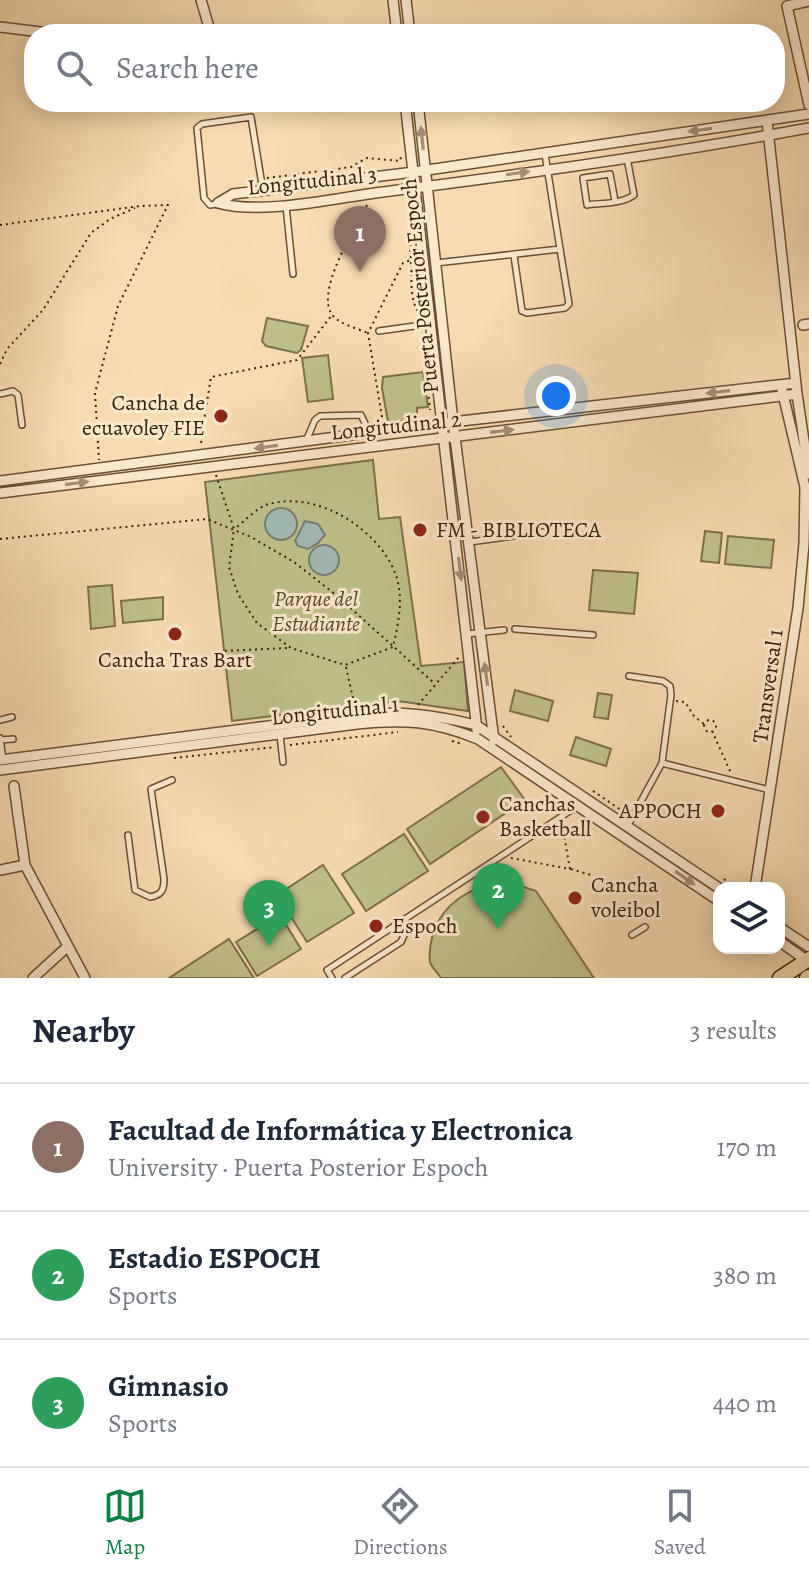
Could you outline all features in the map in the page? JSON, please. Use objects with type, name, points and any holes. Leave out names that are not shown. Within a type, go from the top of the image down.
[{"type":"main road","points":[[780,978],[808,957]]},
{"type":"street","points":[[201,0],[208,24]]},
{"type":"street","points":[[393,0],[396,24]]},
{"type":"street","points":[[406,0],[409,24]]},
{"type":"street","points":[[809,1],[787,6],[809,105]]},
{"type":"street","points":[[0,27],[24,30]]},
{"type":"street","name":"Puerta Posterior Espoch","points":[[406,112],[427,325],[441,409],[448,423]]},
{"type":"street","name":"Puerta Posterior Espoch","points":[[419,112],[442,322],[448,423],[478,739]]},
{"type":"street","name":"Longitudinal 3","points":[[218,203],[233,194],[414,172],[809,114]]},
{"type":"street","name":"Transversal 1","points":[[756,882],[807,547],[808,479],[796,388],[772,120]]},
{"type":"street","name":"Longitudinal 3","points":[[218,203],[243,208],[285,205],[809,128]]},
{"type":"street","name":"Transversal 1","points":[[781,385],[808,479]]},
{"type":"street","name":"Longitudinal 2","points":[[0,493],[174,465],[207,455],[370,433],[781,385],[796,388]]},
{"type":"street","name":"Longitudinal 2","points":[[0,481],[100,469],[213,465],[450,438],[783,396],[796,388]]},
{"type":"street","points":[[566,409],[567,423]]},
{"type":"street","name":"Puerta Posterior Espoch","points":[[450,438],[469,543],[496,751]]},
{"type":"street","name":"Longitudinal 1","points":[[2,764],[87,745],[356,715],[412,713],[439,716],[477,726],[627,826],[719,882]]},
{"type":"street","name":"Longitudinal 1","points":[[2,764],[398,720],[478,739],[579,805],[627,826],[713,896]]},
{"type":"street","points":[[14,786],[25,865],[85,978]]},
{"type":"street","points":[[0,870],[25,865]]},
{"type":"street","points":[[785,933],[808,957]]},
{"type":"street","points":[[785,944],[808,957]]},
{"type":"street","points":[[33,978],[67,947]]},
{"type":"lane","points":[[218,203],[210,205],[204,198],[197,128],[202,124],[251,117],[263,192]]},
{"type":"lane","points":[[514,256],[522,311],[565,308],[569,304],[544,153]]},
{"type":"lane","points":[[615,201],[610,174],[583,178],[585,204],[615,201],[630,199],[634,195],[626,157]]},
{"type":"lane","points":[[285,205],[293,274]]},
{"type":"lane","points":[[436,263],[560,249]]},
{"type":"lane","points":[[379,331],[442,322]]},
{"type":"lane","points":[[0,394],[13,391],[18,395],[22,425]]},
{"type":"lane","points":[[306,442],[315,420],[320,416],[361,415],[370,433]]},
{"type":"lane","points":[[469,543],[543,532]]},
{"type":"lane","points":[[515,629],[593,635]]},
{"type":"lane","points":[[467,634],[504,630]]},
{"type":"lane","points":[[627,826],[662,763],[670,700],[670,686],[663,681],[629,676]]},
{"type":"lane","points":[[0,720],[12,717]]},
{"type":"lane","points":[[280,735],[283,762]]},
{"type":"lane","points":[[2,764],[0,739],[13,739]]},
{"type":"lane","points":[[662,763],[771,790]]},
{"type":"lane","points":[[128,835],[135,890],[150,897],[160,894],[164,879],[151,789],[172,780]]},
{"type":"lane","points":[[332,978],[327,970],[579,805]]},
{"type":"lane","points":[[345,978],[401,942],[406,931],[405,919]]},
{"type":"lane","points":[[632,935],[645,927]]},
{"type":"path","points":[[261,178],[351,167],[367,158],[400,161],[403,154]]},
{"type":"path","points":[[369,200],[328,288],[328,308],[336,320],[368,333],[379,331]]},
{"type":"path","points":[[0,225],[168,205],[118,306],[95,393],[100,469]]},
{"type":"path","points":[[0,364],[7,349],[43,310],[91,233],[110,219],[140,206]]},
{"type":"path","points":[[409,215],[413,298],[427,325]]},
{"type":"path","points":[[390,425],[383,424],[368,333],[403,263],[411,260]]},
{"type":"path","points":[[172,432],[203,427],[211,377],[297,360],[332,315]]},
{"type":"path","points":[[427,382],[430,410],[441,409]]},
{"type":"path","points":[[195,429],[207,455]]},
{"type":"path","points":[[213,465],[234,529],[229,567],[238,594],[257,623],[291,648],[345,665],[393,647]]},
{"type":"path","points":[[234,529],[267,504],[317,505],[344,517],[370,537],[394,569],[401,610],[393,647]]},
{"type":"path","points":[[0,539],[207,519],[251,537],[294,562],[336,595],[434,683]]},
{"type":"path","points":[[412,713],[434,683],[468,647]]},
{"type":"path","points":[[219,651],[291,648]]},
{"type":"path","points":[[345,665],[356,715]]},
{"type":"path","points":[[670,700],[685,702],[705,729],[712,731]]},
{"type":"path","points":[[704,724],[712,720],[715,727],[712,731]]},
{"type":"path","points":[[500,723],[512,738]]},
{"type":"path","points":[[172,758],[409,731]]},
{"type":"path","points":[[443,737],[452,741],[454,731]]},
{"type":"path","points":[[712,731],[734,781]]},
{"type":"path","points":[[584,786],[627,826]]},
{"type":"path","points":[[561,815],[570,869]]},
{"type":"path","points":[[501,856],[594,876]]},
{"type":"green space","points":[[267,318],[308,326],[301,350],[297,353],[266,346],[262,341]]},
{"type":"green space","points":[[328,355],[333,399],[308,402],[302,358]]},
{"type":"green space","points":[[423,372],[428,407],[417,408],[417,420],[388,422],[383,377]]},
{"type":"green space","name":"Parque del Estudiante","points":[[373,460],[379,519],[400,517],[421,666],[464,662],[468,711],[398,701],[232,721],[205,482]]},
{"type":"green space","points":[[705,531],[722,533],[719,563],[701,561]]},
{"type":"green space","points":[[728,536],[774,540],[771,568],[725,564]]},
{"type":"green space","points":[[593,570],[638,573],[634,614],[589,610]]},
{"type":"green space","points":[[112,585],[115,626],[91,629],[88,587]]},
{"type":"green space","points":[[163,597],[163,619],[123,623],[121,601]]},
{"type":"green space","points":[[515,690],[553,701],[548,721],[510,711]]},
{"type":"green space","points":[[598,693],[612,695],[608,719],[594,717]]},
{"type":"green space","points":[[576,737],[611,749],[606,766],[570,755]]},
{"type":"green space","points":[[501,767],[525,800],[430,864],[407,829]]},
{"type":"green space","points":[[404,834],[428,871],[366,911],[342,874]]},
{"type":"green space","points":[[323,865],[354,913],[307,942],[277,895]]},
{"type":"green space","points":[[493,883],[515,884],[536,891],[594,978],[441,978],[430,959],[437,924],[460,898]]},
{"type":"green space","points":[[280,915],[301,949],[257,976],[236,942]]},
{"type":"green space","points":[[229,939],[254,978],[169,978]]},
{"type":"water","points":[[281,508],[292,513],[297,524],[292,535],[281,540],[270,535],[265,524],[270,513]]},
{"type":"water","points":[[305,521],[318,524],[325,535],[308,549],[298,546],[295,541]]},
{"type":"water","points":[[324,545],[335,549],[339,560],[335,571],[324,575],[313,571],[309,560],[313,549]]},
{"type":"place","name":"Facultad de Informática y Electronica","points":[[360,272]]},
{"type":"place","name":"Cancha de ecuavoley FIE","points":[[221,416]]},
{"type":"place","name":"FM - BIBLIOTECA","points":[[420,530]]},
{"type":"place","name":"Cancha Tras Bart","points":[[175,634]]},
{"type":"place","name":"APPOCH","points":[[718,811]]},
{"type":"place","name":"Canchas Basketball","points":[[483,817]]},
{"type":"place","name":"Cancha voleibol","points":[[575,898]]},
{"type":"place","name":"Espoch","points":[[376,926]]},
{"type":"place","name":"Estadio ESPOCH","points":[[498,929]]},
{"type":"place","name":"Gimnasio","points":[[269,946]]}]
